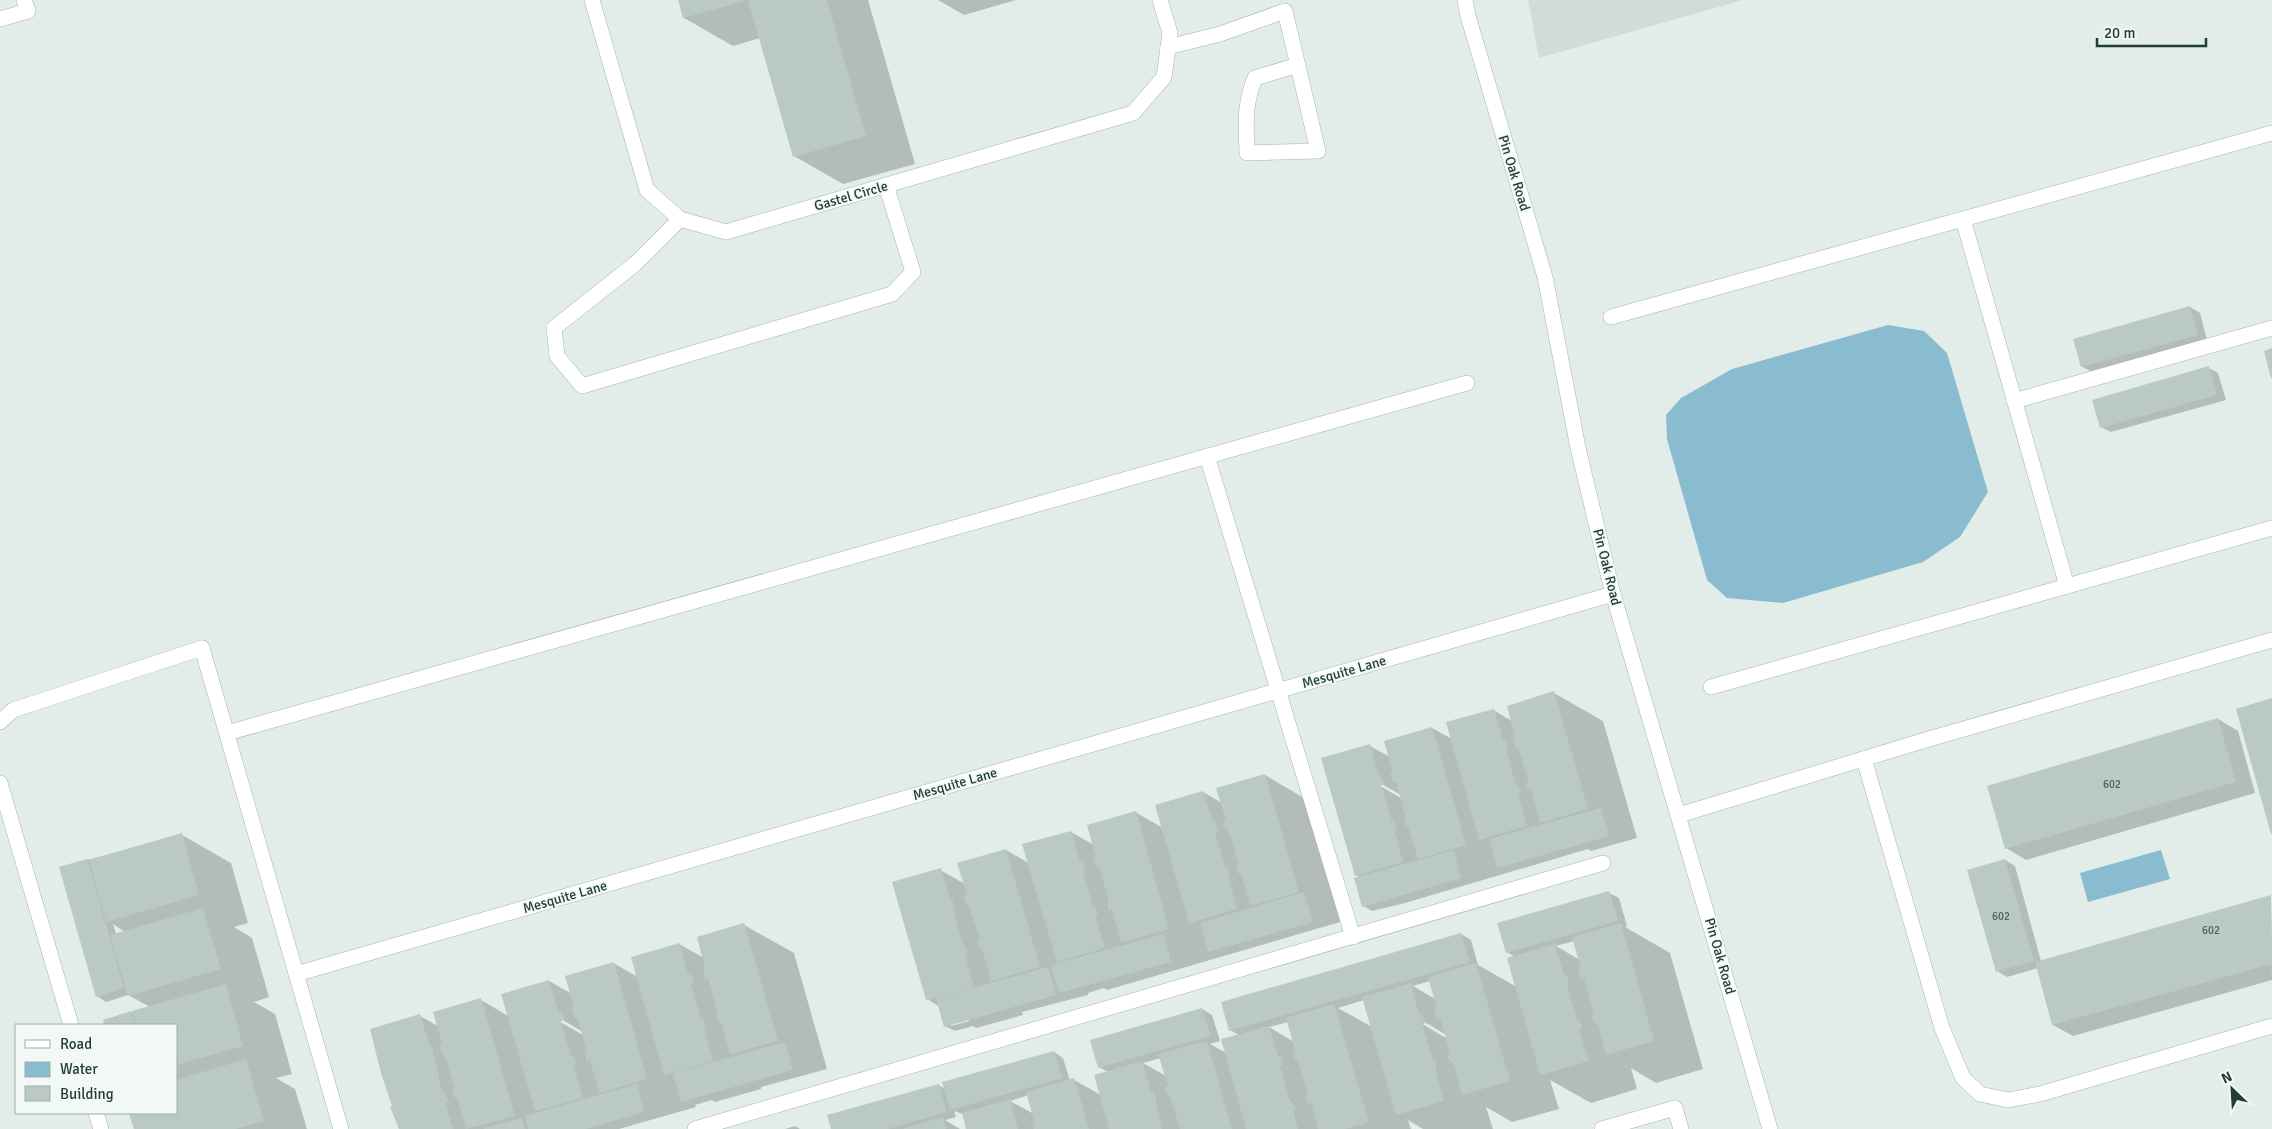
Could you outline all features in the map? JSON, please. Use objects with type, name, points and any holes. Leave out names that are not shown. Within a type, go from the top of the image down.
[{"type":"street","points":[[0,19],[28,11],[24,0]]},
{"type":"street","name":"Gastel Circle","points":[[592,0],[647,190],[680,219],[726,232],[1133,113],[1164,77],[1170,33],[1160,0]]},
{"type":"street","name":"Pin Oak Road","points":[[1465,0],[1468,16],[1545,277],[1578,448],[1613,594],[1770,1129]]},
{"type":"street","points":[[1168,47],[1220,34],[1285,11],[1298,64],[1318,150],[1247,153],[1245,116],[1247,96],[1255,78],[1298,64]]},
{"type":"street","points":[[1611,317],[2272,133]]},
{"type":"street","points":[[680,219],[635,264],[554,328],[557,356],[582,386],[892,294],[913,272],[886,186]]},
{"type":"street","points":[[1962,219],[2067,586]]},
{"type":"street","points":[[2014,401],[2272,328]]},
{"type":"street","points":[[228,733],[1467,383]]},
{"type":"street","points":[[1207,456],[1352,937]]},
{"type":"street","points":[[1711,688],[2272,528]]},
{"type":"street","name":"Mesquite Lane","points":[[296,974],[1613,594]]},
{"type":"street","points":[[1679,815],[1864,758],[2272,640]]},
{"type":"street","points":[[0,722],[13,710],[202,648],[341,1129]]},
{"type":"street","points":[[1864,758],[1942,1028],[1964,1078],[1980,1094],[2008,1100],[2040,1094],[2272,1026]]},
{"type":"street","points":[[0,783],[71,1024]]},
{"type":"street","points":[[695,1129],[1604,864]]},
{"type":"street","points":[[1602,1129],[1676,1108],[1681,1129]]},
{"type":"street","points":[[96,1114],[101,1129]]},
{"type":"shaded area","points":[[1528,0],[1743,0],[1539,58]]},
{"type":"water","points":[[1888,325],[1924,331],[1947,353],[1988,492],[1960,537],[1923,562],[1783,603],[1727,598],[1707,580],[1667,439],[1666,415],[1681,398],[1732,369]]},
{"type":"water","points":[[2161,850],[2170,879],[2088,902],[2080,873]]},
{"type":"building","points":[[678,0],[744,0],[744,1],[683,18]]},
{"type":"building","points":[[748,0],[827,0],[866,136],[793,157]]},
{"type":"building","points":[[2190,306],[2198,335],[2081,367],[2073,339]]},
{"type":"building","points":[[2272,348],[2272,378],[2271,378],[2264,351]]},
{"type":"building","points":[[2209,366],[2217,395],[2100,428],[2092,400]]},
{"type":"building","points":[[1554,691],[1588,809],[1540,823],[1531,790],[1528,791],[1526,783],[1529,782],[1518,747],[1516,748],[1513,738],[1515,737],[1507,706]]},
{"type":"building","points":[[2272,698],[2272,834],[2271,834],[2236,709]]},
{"type":"building","points":[[1494,709],[1503,740],[1506,739],[1508,749],[1506,750],[1516,785],[1518,785],[1521,793],[1518,793],[1527,826],[1479,840],[1446,722]]},
{"type":"building","points":[[2218,718],[2236,782],[2005,849],[1987,786]]},
{"type":"building","points":[[1432,727],[1466,845],[1418,859],[1408,826],[1406,826],[1403,818],[1406,818],[1396,782],[1393,783],[1390,773],[1393,773],[1384,741]]},
{"type":"building","points":[[1370,744],[1379,776],[1381,775],[1384,785],[1381,785],[1392,821],[1394,820],[1397,829],[1394,829],[1403,862],[1355,876],[1321,758]]},
{"type":"building","points":[[1265,774],[1299,892],[1250,906],[1241,873],[1238,874],[1236,866],[1239,865],[1228,829],[1226,830],[1223,821],[1226,820],[1216,788]]},
{"type":"building","points":[[1203,791],[1218,832],[1215,832],[1225,868],[1228,867],[1230,875],[1228,876],[1237,909],[1189,923],[1155,805]]},
{"type":"building","points":[[1601,808],[1609,836],[1497,868],[1489,839]]},
{"type":"building","points":[[1136,811],[1169,929],[1121,943],[1112,910],[1109,911],[1107,903],[1109,902],[1099,867],[1096,867],[1093,857],[1096,857],[1087,825]]},
{"type":"building","points":[[1071,831],[1080,862],[1082,861],[1086,871],[1083,871],[1093,907],[1096,907],[1098,915],[1095,915],[1105,948],[1057,962],[1022,844]]},
{"type":"building","points":[[182,833],[199,895],[106,922],[89,860]]},
{"type":"building","points":[[1006,849],[1040,967],[991,981],[982,948],[979,949],[977,941],[980,940],[969,905],[967,905],[964,896],[967,895],[957,863]]},
{"type":"building","points":[[1454,850],[1461,878],[1362,907],[1354,878]]},
{"type":"building","points":[[87,859],[124,988],[96,997],[59,867]]},
{"type":"building","points":[[2005,859],[2034,961],[1996,972],[1967,870]]},
{"type":"building","points":[[941,868],[950,900],[952,899],[955,909],[953,910],[963,945],[965,945],[968,953],[965,954],[974,987],[926,1000],[892,882]]},
{"type":"building","points":[[1609,891],[1618,921],[1506,953],[1497,923]]},
{"type":"building","points":[[1304,892],[1313,922],[1208,952],[1200,923]]},
{"type":"building","points":[[2271,895],[2272,964],[2052,1025],[2035,962]]},
{"type":"building","points":[[203,908],[221,969],[128,996],[110,935]]},
{"type":"building","points":[[744,923],[778,1041],[730,1054],[721,1022],[718,1023],[716,1015],[718,1014],[708,978],[705,979],[703,969],[705,969],[697,937]]},
{"type":"building","points":[[1621,923],[1654,1041],[1606,1055],[1597,1022],[1594,1023],[1592,1015],[1594,1014],[1584,979],[1581,979],[1578,970],[1581,969],[1572,937]]},
{"type":"building","points":[[1461,933],[1470,962],[1229,1031],[1221,1002]]},
{"type":"building","points":[[1164,934],[1171,962],[1059,993],[1051,965]]},
{"type":"building","points":[[680,943],[688,975],[691,974],[694,983],[691,984],[701,1020],[704,1019],[706,1027],[704,1028],[713,1061],[664,1075],[631,957]]},
{"type":"building","points":[[1555,944],[1564,975],[1567,975],[1569,984],[1567,985],[1577,1020],[1580,1020],[1582,1028],[1579,1029],[1589,1061],[1540,1075],[1507,958]]},
{"type":"building","points":[[614,962],[647,1079],[599,1093],[590,1060],[587,1062],[585,1053],[587,1052],[577,1017],[575,1018],[572,1008],[574,1007],[565,976]]},
{"type":"building","points":[[1476,963],[1510,1081],[1462,1095],[1453,1062],[1450,1062],[1447,1054],[1450,1054],[1440,1018],[1437,1019],[1434,1009],[1437,1009],[1428,977]]},
{"type":"building","points":[[1048,967],[1056,995],[944,1027],[936,998]]},
{"type":"building","points":[[549,980],[558,1011],[561,1011],[564,1020],[561,1021],[571,1056],[574,1056],[576,1064],[573,1065],[583,1098],[535,1111],[501,994]]},
{"type":"building","points":[[1411,983],[1419,1015],[1422,1014],[1425,1024],[1422,1024],[1433,1060],[1435,1059],[1437,1068],[1435,1068],[1444,1101],[1396,1115],[1362,997]]},
{"type":"building","points":[[226,984],[243,1046],[178,1064],[178,1024],[136,1024],[132,1011]]},
{"type":"building","points":[[481,998],[515,1116],[466,1129],[457,1097],[454,1098],[452,1090],[455,1089],[444,1054],[442,1054],[439,1045],[442,1044],[433,1012]]},
{"type":"building","points":[[1334,1004],[1369,1122],[1345,1129],[1318,1129],[1311,1103],[1308,1104],[1305,1096],[1308,1095],[1298,1060],[1295,1060],[1293,1051],[1295,1050],[1286,1018]]},
{"type":"building","points":[[1202,1008],[1211,1036],[1098,1068],[1090,1040]]},
{"type":"building","points":[[131,1011],[135,1024],[104,1024],[103,1020]]},
{"type":"building","points":[[420,1014],[430,1047],[432,1046],[442,1092],[445,1091],[448,1101],[445,1102],[453,1129],[399,1129],[390,1107],[392,1106],[381,1073],[370,1029]]},
{"type":"building","points":[[1269,1026],[1278,1057],[1281,1056],[1283,1066],[1280,1066],[1290,1102],[1293,1102],[1296,1110],[1293,1110],[1298,1129],[1246,1129],[1221,1039]]},
{"type":"building","points":[[1207,1041],[1232,1129],[1180,1129],[1170,1096],[1168,1097],[1165,1087],[1168,1086],[1158,1054]]},
{"type":"building","points":[[785,1042],[793,1070],[681,1102],[673,1073]]},
{"type":"building","points":[[1054,1051],[1062,1078],[950,1110],[942,1082]]},
{"type":"building","points":[[246,1059],[264,1121],[235,1129],[134,1129],[129,1114],[178,1114],[178,1079]]},
{"type":"building","points":[[1142,1061],[1151,1092],[1154,1092],[1162,1129],[1109,1129],[1094,1075]]},
{"type":"building","points":[[1074,1078],[1089,1129],[1034,1129],[1033,1124],[1035,1124],[1026,1092]]},
{"type":"building","points":[[637,1084],[644,1112],[586,1129],[528,1129],[525,1116]]},
{"type":"building","points":[[939,1084],[947,1112],[887,1129],[831,1129],[827,1115]]},
{"type":"building","points":[[1010,1099],[1018,1129],[966,1129],[962,1113]]},
{"type":"building","points":[[943,1117],[946,1129],[904,1129],[904,1128]]},
{"type":"building","points":[[522,1118],[525,1129],[484,1129],[484,1128]]}]
